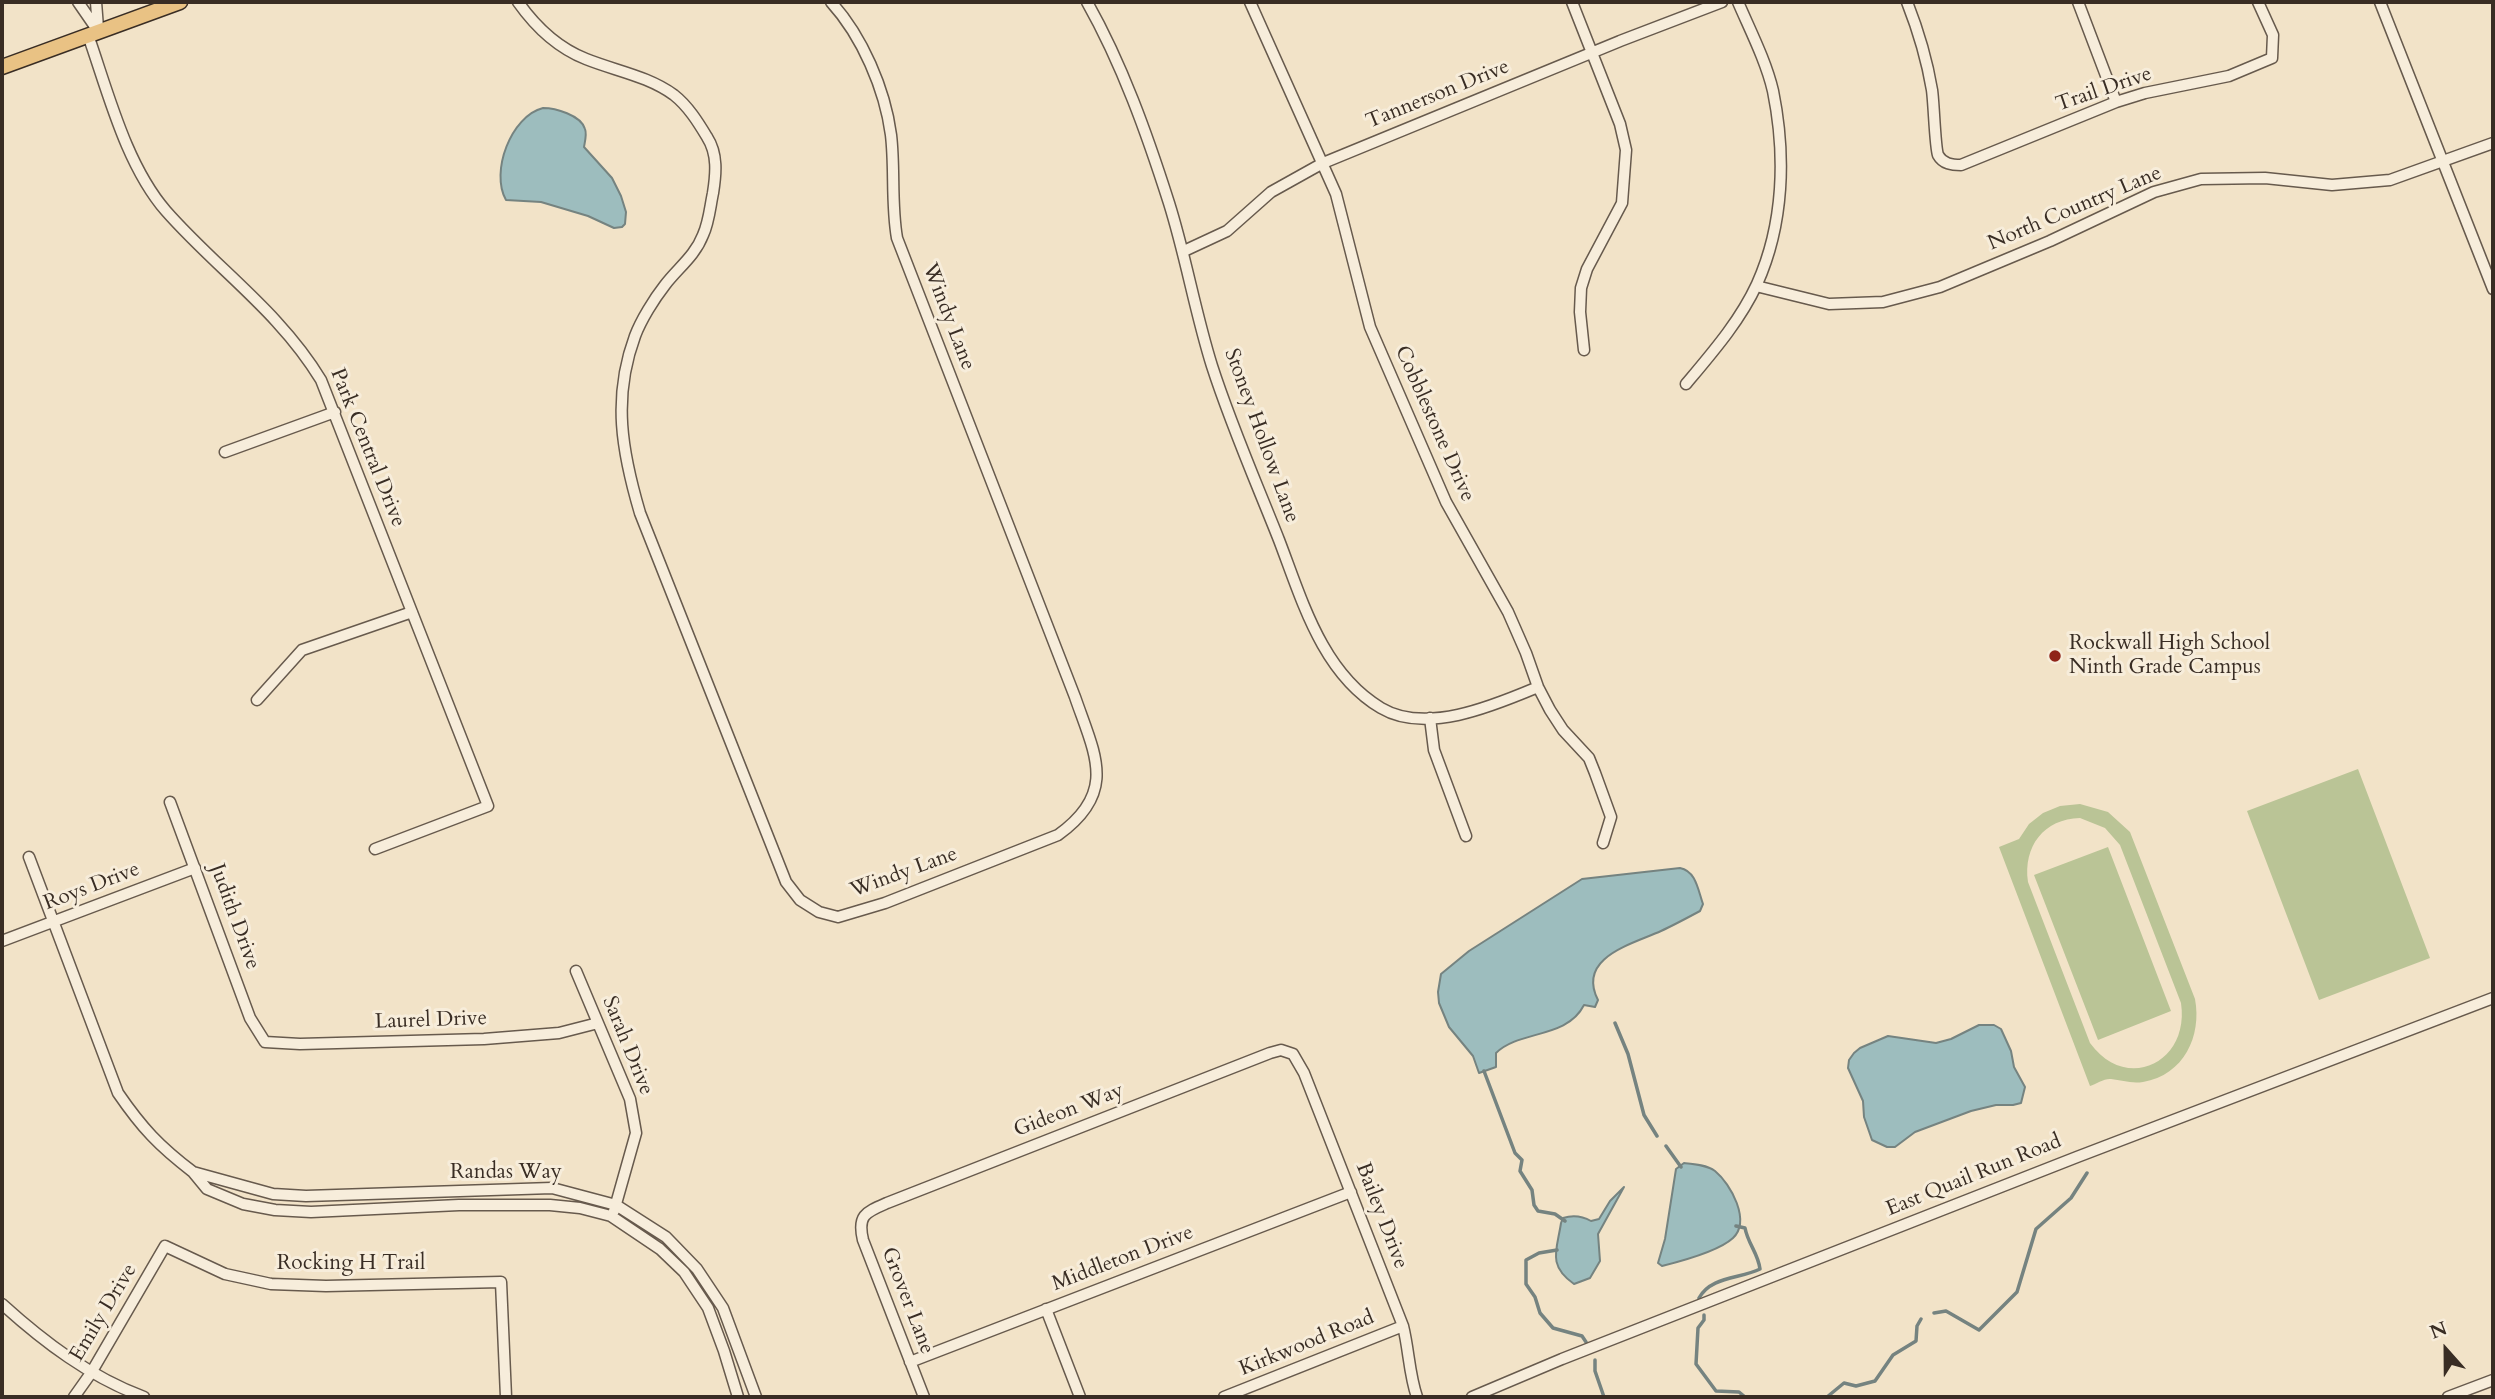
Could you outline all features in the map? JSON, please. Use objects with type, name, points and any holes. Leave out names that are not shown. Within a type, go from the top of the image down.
[{"type":"main road","points":[[2,67],[180,2]]},
{"type":"street","points":[[78,2],[93,33]]},
{"type":"street","points":[[93,33],[96,2]]},
{"type":"street","name":"Windy Lane","points":[[518,2],[540,29],[563,47],[584,59],[655,83],[674,96],[696,120],[714,151],[714,186],[703,235],[689,260],[665,285],[635,334],[622,392],[621,430],[626,466],[640,513],[786,882],[800,900],[819,912],[838,917],[885,903],[1058,835],[1086,811],[1094,795],[1098,774],[1095,755],[1075,697],[898,238],[893,206],[891,134],[885,105],[856,37],[831,2]]},
{"type":"street","name":"Stoney Hollow Lane","points":[[1087,2],[1110,44],[1168,199],[1213,368],[1315,633],[1348,684],[1382,710],[1416,720],[1448,717],[1493,706],[1538,687]]},
{"type":"street","name":"Cobblestone Drive","points":[[1250,2],[1336,194],[1370,327],[1446,502],[1508,612],[1527,653],[1538,687],[1557,720],[1589,758],[1611,817],[1604,843]]},
{"type":"street","points":[[1572,2],[1620,124],[1626,150],[1622,203],[1587,269],[1581,288],[1580,312],[1584,350]]},
{"type":"street","name":"Tannerson Drive","points":[[1184,251],[1227,231],[1271,192],[1323,163],[1592,52],[1722,2]]},
{"type":"street","points":[[1686,384],[1732,325],[1756,286],[1768,257],[1776,220],[1782,156],[1772,89],[1738,2]]},
{"type":"street","name":"Trail Drive","points":[[1908,2],[1932,91],[1937,152],[1942,161],[1951,165],[1970,162],[2116,102],[2145,93],[2229,76],[2273,58],[2273,35],[2258,2]]},
{"type":"street","points":[[2078,2],[2116,102]]},
{"type":"street","points":[[2380,2],[2493,289]]},
{"type":"street","name":"Park Central Drive","points":[[93,33],[122,131],[145,183],[166,211],[285,329],[304,352],[321,380],[488,806],[375,849]]},
{"type":"street","name":"North Country Lane","points":[[1756,286],[1829,304],[1882,302],[1940,287],[2050,241],[2154,192],[2201,179],[2264,178],[2332,185],[2390,180],[2493,143]]},
{"type":"street","points":[[225,452],[335,412]]},
{"type":"street","points":[[257,700],[302,650],[412,612]]},
{"type":"street","points":[[1430,718],[1434,750],[1466,836]]},
{"type":"street","name":"Judith Drive","points":[[170,803],[250,1018],[265,1042]]},
{"type":"street","name":"Randas Way","points":[[29,858],[118,1093],[139,1125],[207,1189],[243,1204],[275,1210],[311,1212],[459,1205],[550,1205],[580,1208],[611,1216],[660,1249],[684,1272],[708,1308],[738,1397]]},
{"type":"street","name":"Roys Drive","points":[[2,941],[195,868]]},
{"type":"street","name":"Sarah Drive","points":[[576,971],[630,1099],[636,1133],[611,1216]]},
{"type":"street","name":"East Quail Run Road","points":[[1472,1397],[1562,1359],[2077,1157],[2493,998]]},
{"type":"street","name":"Laurel Drive","points":[[265,1042],[300,1044],[484,1039],[559,1033],[598,1023]]},
{"type":"street","name":"Gideon Way","points":[[863,1217],[887,1203],[1270,1053],[1281,1051],[1293,1054]]},
{"type":"street","name":"Bailey Drive","points":[[1293,1054],[1300,1062],[1403,1326],[1409,1347],[1413,1384],[1418,1397]]},
{"type":"street","name":"Randas Way","points":[[192,1172],[273,1194],[306,1196],[552,1188],[616,1205],[666,1237],[697,1269],[723,1308],[755,1397]]},
{"type":"street","name":"Middleton Drive","points":[[910,1362],[1350,1192]]},
{"type":"street","name":"Grover Lane","points":[[863,1217],[860,1226],[863,1240],[924,1397]]},
{"type":"street","name":"Rocking H Trail","points":[[166,1246],[225,1274],[271,1284],[326,1286],[501,1282],[506,1397]]},
{"type":"street","name":"Emily Drive","points":[[74,1397],[166,1246]]},
{"type":"street","points":[[2,1304],[32,1331],[91,1373],[144,1397]]},
{"type":"street","points":[[1046,1310],[1080,1397]]},
{"type":"street","name":"Kirkwood Road","points":[[1224,1397],[1403,1326]]},
{"type":"street","points":[[2448,1397],[2493,1380]]},
{"type":"green space","points":[[2358,769],[2430,958],[2319,1000],[2247,811]]},
{"type":"green space","points":[[2080,804],[2108,812],[2130,832],[2195,999],[2196,1027],[2187,1052],[2169,1071],[2157,1078],[2143,1082],[2109,1079],[2090,1086],[1999,847],[2019,839],[2029,824],[2043,813],[2060,806]],"holes":[[[2080,818],[2105,828],[2120,845],[2181,1003],[2181,1024],[2176,1042],[2166,1055],[2152,1064],[2137,1068],[2121,1066],[2105,1058],[2090,1043],[2028,882],[2029,857],[2033,846],[2046,829],[2056,823]]]},
{"type":"green space","points":[[2108,847],[2171,1011],[2098,1040],[2034,875]]},
{"type":"water","points":[[543,108],[567,113],[583,124],[586,133],[584,147],[612,178],[621,196],[626,212],[625,224],[622,227],[614,228],[588,216],[541,202],[506,200],[501,175],[506,146],[521,122]]},
{"type":"water","points":[[1680,868],[1690,873],[1696,882],[1703,904],[1700,911],[1611,954],[1595,973],[1593,985],[1598,1000],[1595,1007],[1584,1005],[1566,1024],[1506,1046],[1496,1053],[1496,1067],[1479,1073],[1473,1056],[1449,1027],[1439,1003],[1441,974],[1469,951],[1582,879]]},
{"type":"water","points":[[1979,1025],[1994,1025],[2001,1029],[2011,1051],[2014,1067],[2025,1087],[2021,1103],[1971,1111],[1915,1132],[1895,1147],[1887,1147],[1872,1140],[1864,1117],[1863,1101],[1848,1068],[1854,1053],[1888,1036],[1936,1043],[1951,1039]]},
{"type":"water","points":[[1684,1163],[1708,1167],[1721,1177],[1737,1203],[1740,1222],[1738,1231],[1727,1243],[1700,1255],[1662,1266],[1658,1263],[1665,1239],[1676,1169]]},
{"type":"water","points":[[1624,1187],[1598,1234],[1600,1261],[1590,1278],[1574,1284],[1557,1263],[1556,1249],[1563,1218],[1577,1216],[1591,1221],[1599,1219],[1610,1201]]},
{"type":"waterway","points":[[1615,1023],[1628,1054],[1644,1115],[1657,1136]]},
{"type":"waterway","points":[[1484,1071],[1515,1153],[1522,1160],[1520,1171],[1532,1190],[1534,1205],[1538,1211],[1555,1214],[1565,1221]]},
{"type":"waterway","points":[[1666,1146],[1681,1167]]},
{"type":"waterway","points":[[1934,1313],[1946,1311],[1979,1330],[2017,1292],[2036,1229],[2071,1198],[2087,1173]]},
{"type":"waterway","points":[[1699,1298],[1704,1291],[1718,1282],[1760,1269],[1745,1228],[1736,1226]]},
{"type":"waterway","points":[[1557,1250],[1539,1253],[1526,1260],[1526,1284],[1535,1297],[1540,1313],[1553,1328],[1582,1336],[1586,1342]]},
{"type":"waterway","points":[[1704,1315],[1698,1328],[1696,1364],[1716,1391],[1739,1392],[1745,1397]]},
{"type":"waterway","points":[[1827,1397],[1844,1383],[1856,1386],[1875,1381],[1893,1355],[1916,1341],[1917,1326],[1921,1319]]},
{"type":"waterway","points":[[1595,1360],[1595,1371],[1604,1397]]},
{"type":"place","name":"Rockwall High School Ninth Grade Campus","points":[[2055,656]]}]
